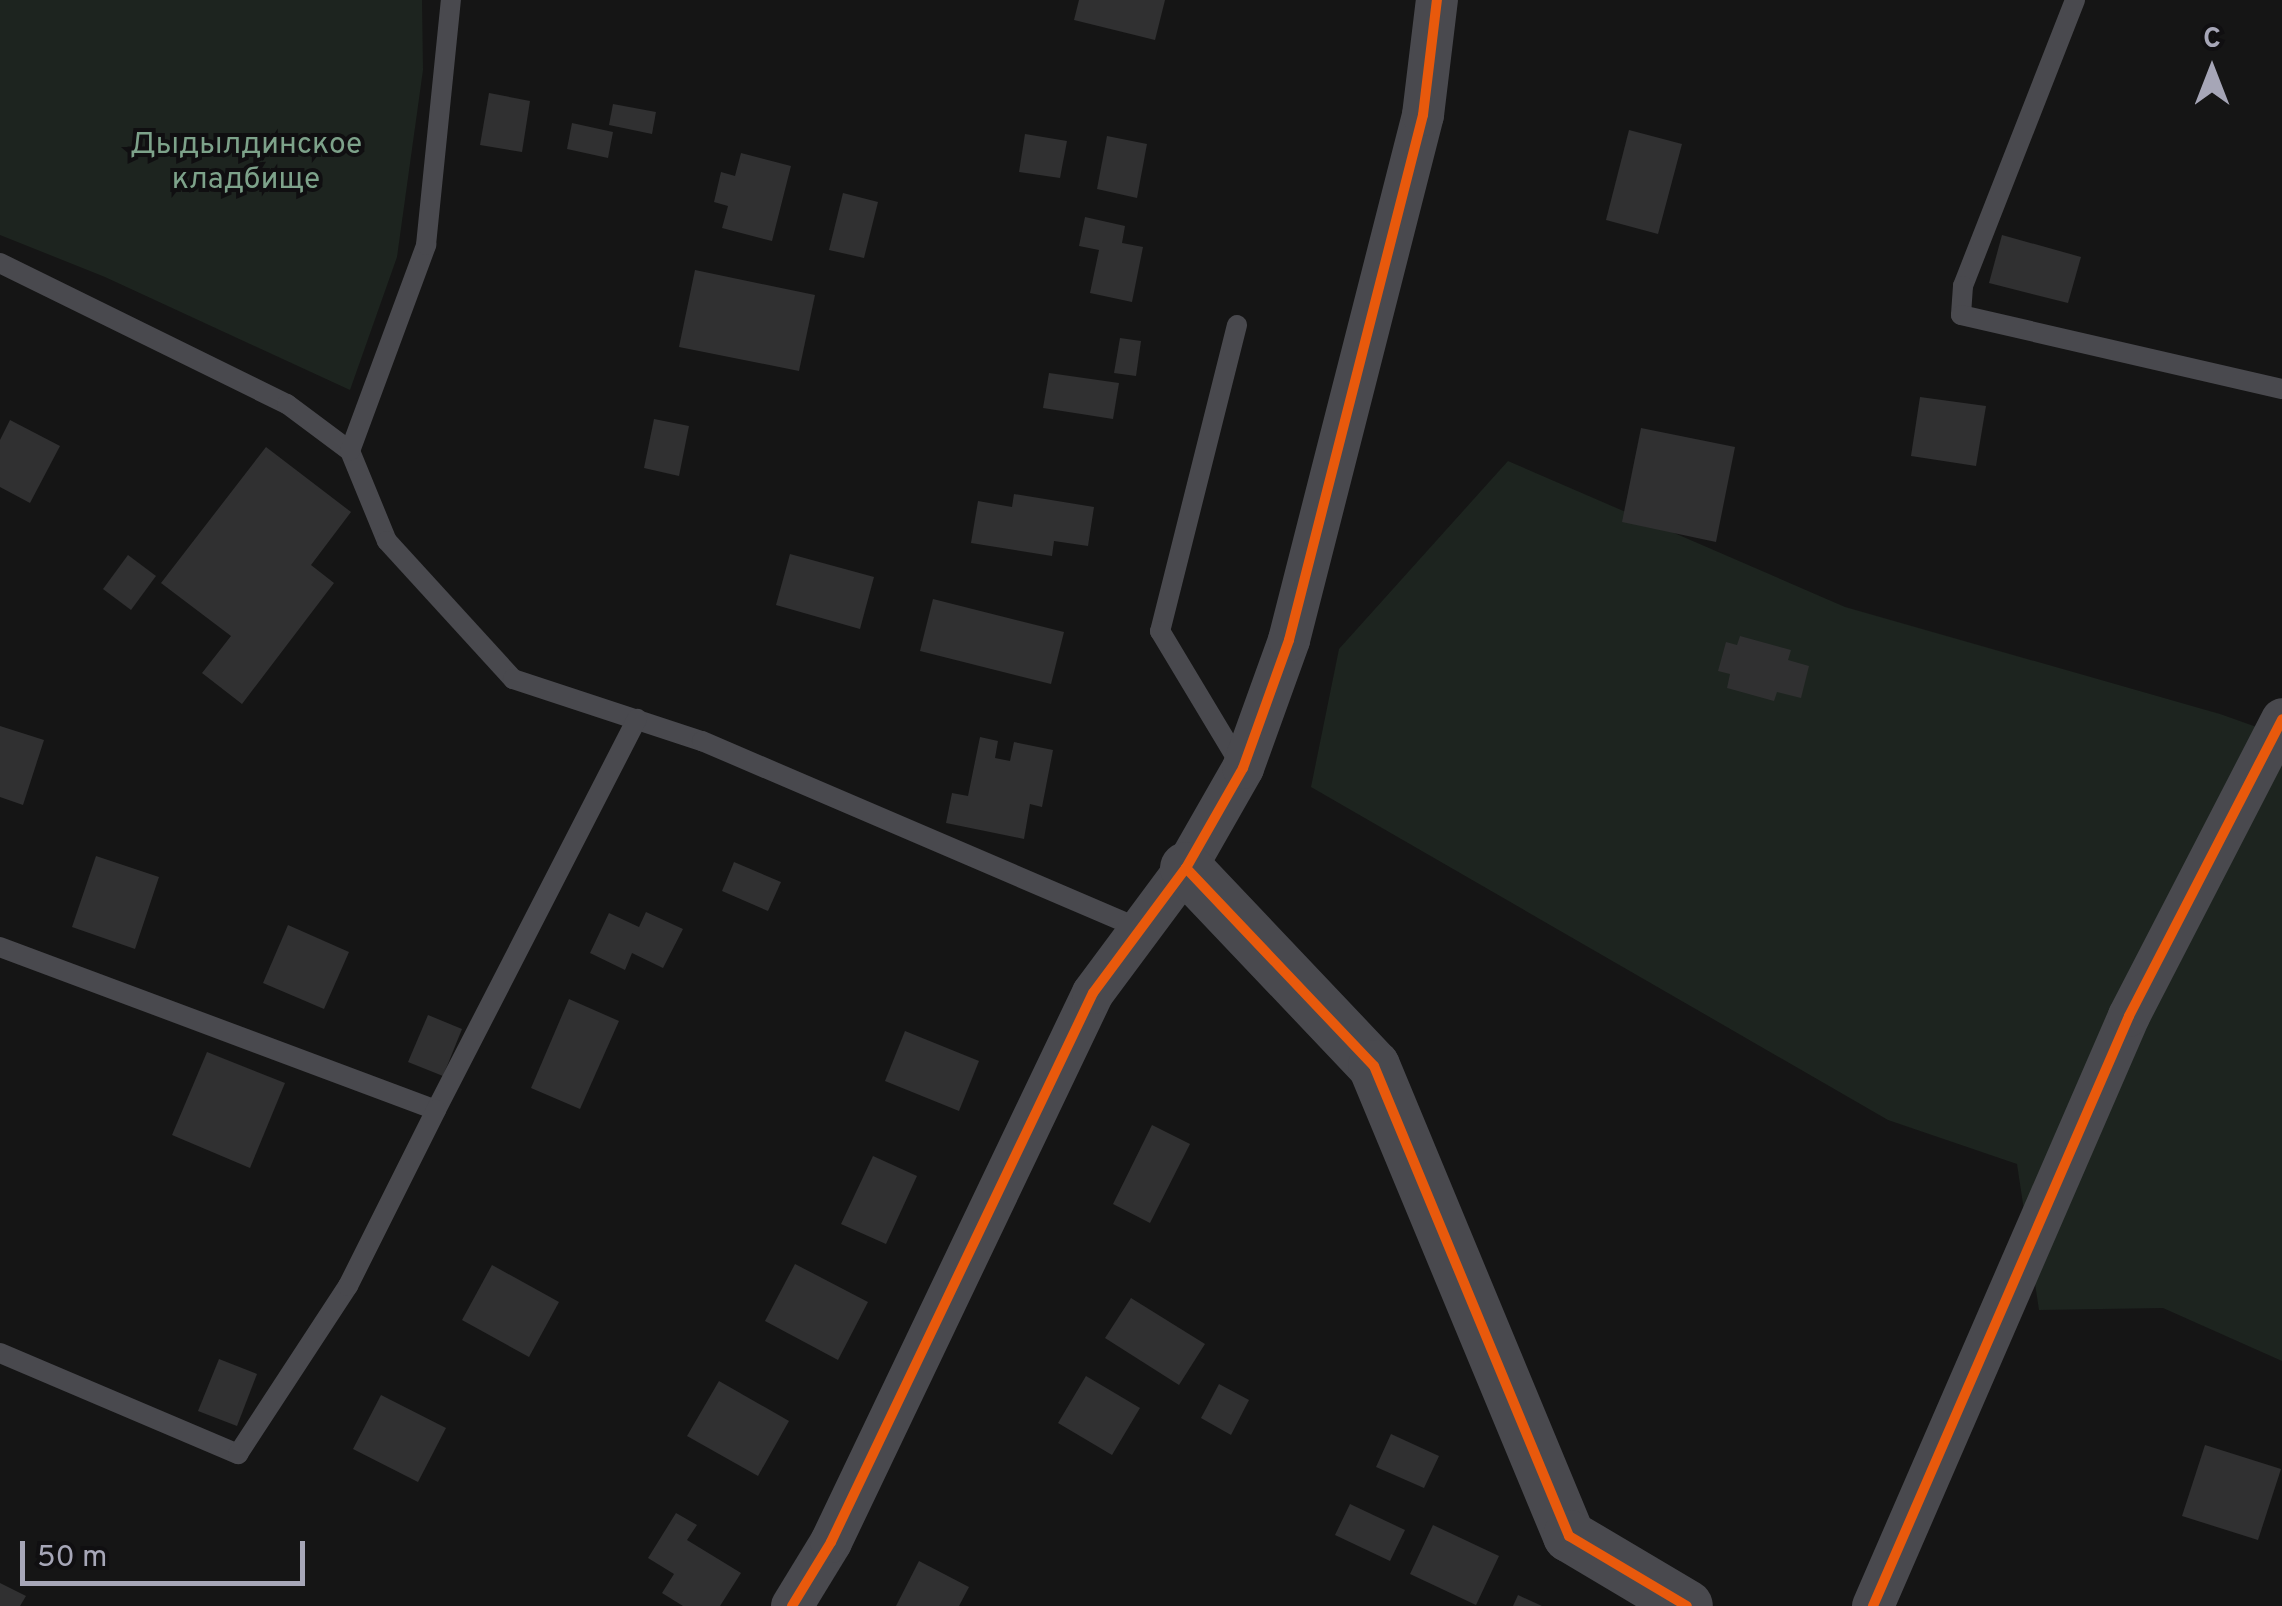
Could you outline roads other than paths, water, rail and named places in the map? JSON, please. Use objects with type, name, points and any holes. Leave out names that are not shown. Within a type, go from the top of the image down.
[{"type":"street","points":[[792,1606],[830,1542],[1093,993],[1186,868],[1243,768],[1289,640],[1424,114],[1437,0]]},
{"type":"street","points":[[1873,1606],[2129,1016],[2282,719]]},
{"type":"street","points":[[1186,868],[1374,1066],[1570,1536],[1670,1602]]},
{"type":"lane","points":[[350,450],[426,245],[451,0]]},
{"type":"lane","points":[[2074,0],[1963,286],[1961,315],[2282,389]]},
{"type":"lane","points":[[0,263],[286,404],[350,450],[387,540],[514,679],[702,741],[1140,929]]},
{"type":"lane","points":[[1237,325],[1160,631],[1243,768]]},
{"type":"lane","points":[[0,1353],[238,1454],[348,1286],[637,720]]},
{"type":"lane","points":[[0,947],[436,1110]]},
{"type":"park label","name":"Дыдылдинское кладбище","points":[[246,163]]}]
